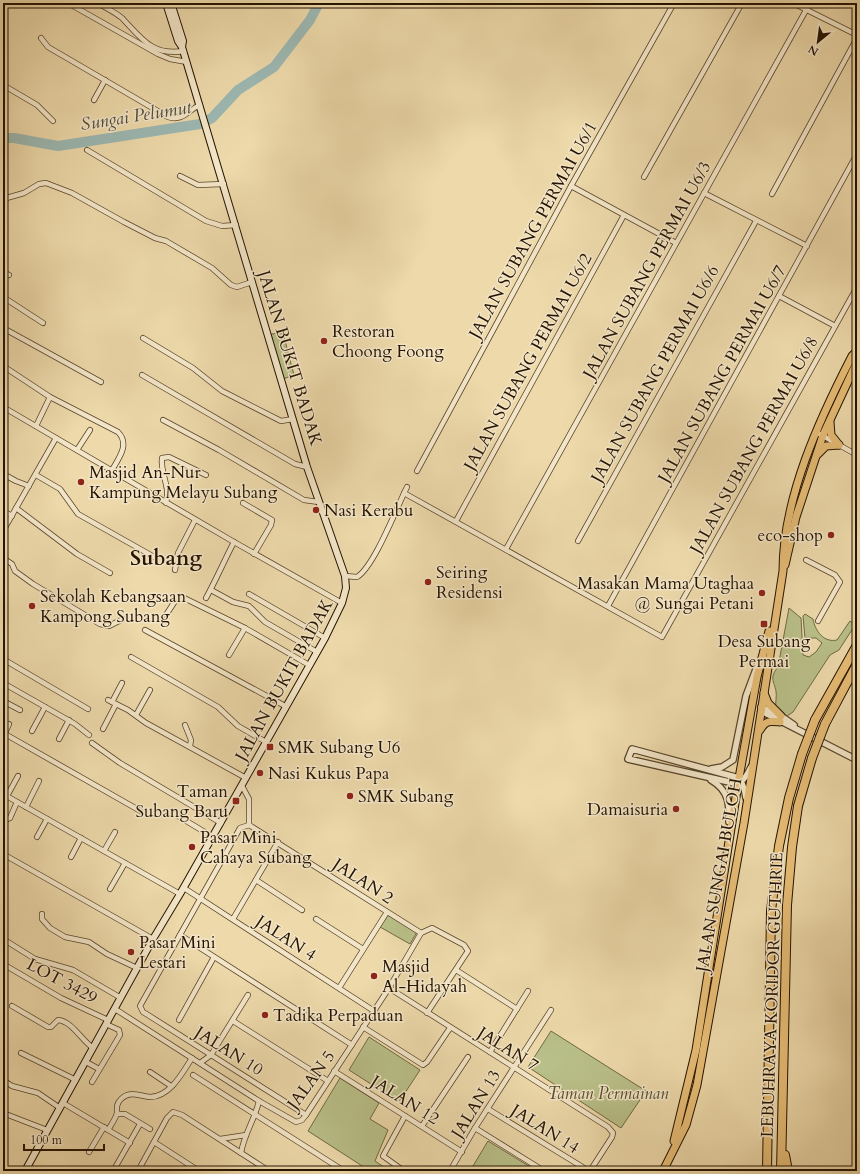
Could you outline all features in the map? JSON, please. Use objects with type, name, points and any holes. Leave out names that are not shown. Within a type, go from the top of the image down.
[{"type":"highway","name":"JALAN SUNGAI BULOH","points":[[783,571],[783,554],[793,505],[830,401],[852,356],[857,351]]},
{"type":"highway","name":"JALAN SUNGAI BULOH","points":[[663,1171],[686,1125],[697,1085],[747,805],[759,732],[763,691],[783,571],[789,555],[796,517],[815,458],[819,434],[831,416],[857,362]]},
{"type":"highway","points":[[831,416],[829,428],[831,435],[839,444]]},
{"type":"highway","points":[[815,458],[826,446],[839,444]]},
{"type":"highway","name":"JALAN SUNGAI BULOH","points":[[672,1153],[696,1050],[757,677],[778,598]]},
{"type":"highway","name":"LEBUHRAYA KORIDOR GUTHRIE","points":[[768,1171],[771,911],[779,846],[788,798],[815,720],[857,645]]},
{"type":"highway","name":"LEBUHRAYA KORIDOR GUTHRIE","points":[[781,1171],[785,971],[790,869],[798,806],[812,758],[825,724],[857,664]]},
{"type":"highway","points":[[750,717],[761,709],[757,699],[757,677]]},
{"type":"highway","points":[[759,732],[764,723],[780,719],[768,703],[763,691]]},
{"type":"highway","points":[[782,1138],[788,1171]]},
{"type":"main road","name":"JALAN BUKIT BADAK","points":[[25,1171],[94,1048],[152,939],[184,888],[242,786],[285,706],[325,638],[342,603],[346,588],[345,576],[307,467],[200,104],[183,49],[178,41],[166,3]]},
{"type":"main road","points":[[171,3],[183,41],[183,49]]},
{"type":"street","points":[[68,3],[158,54],[170,59],[187,62]]},
{"type":"street","points":[[98,3],[121,18],[134,33],[157,50],[167,53],[183,49]]},
{"type":"street","name":"JALAN SUBANG PERMAI U6/1","points":[[417,471],[572,186],[674,3]]},
{"type":"street","points":[[644,177],[742,3]]},
{"type":"street","points":[[794,3],[857,35]]},
{"type":"street","name":"JALAN SUBANG PERMAI U6/3","points":[[506,549],[810,3]]},
{"type":"street","points":[[41,38],[48,48],[172,118],[183,117],[200,104]]},
{"type":"street","points":[[772,194],[857,38]]},
{"type":"street","points":[[94,100],[105,80]]},
{"type":"street","points":[[3,85],[37,104],[53,121]]},
{"type":"street","points":[[87,150],[206,221],[222,226],[236,225]]},
{"type":"street","name":"JALAN SUBANG PERMAI U6/7","points":[[608,606],[857,154]]},
{"type":"street","points":[[180,176],[198,185],[224,184]]},
{"type":"street","points":[[3,199],[46,183],[72,192],[124,222],[155,238],[166,241],[212,268],[231,285],[237,286],[252,282]]},
{"type":"street","points":[[572,186],[676,243]]},
{"type":"street","points":[[704,194],[807,246]]},
{"type":"street","name":"JALAN SUBANG PERMAI U6/2","points":[[456,521],[624,215]]},
{"type":"street","name":"JALAN SUBANG PERMAI U6/6","points":[[578,541],[756,221]]},
{"type":"street","points":[[3,272],[9,275]]},
{"type":"street","name":"JALAN SUBANG PERMAI U6/8","points":[[608,606],[662,637],[857,287]]},
{"type":"street","points":[[779,296],[835,326]]},
{"type":"street","points":[[3,297],[43,322]]},
{"type":"street","points":[[3,328],[101,382]]},
{"type":"street","points":[[143,338],[193,368],[222,390],[281,421],[293,419]]},
{"type":"street","points":[[3,366],[50,396],[111,428],[123,437],[124,443],[121,453],[112,470]]},
{"type":"street","points":[[142,375],[296,464],[307,467]]},
{"type":"street","points":[[36,426],[50,396]]},
{"type":"street","points":[[3,407],[195,520],[342,603]]},
{"type":"street","points":[[163,420],[219,450],[304,500],[319,502]]},
{"type":"street","points":[[78,450],[90,430]]},
{"type":"street","points":[[819,434],[855,454],[857,446]]},
{"type":"street","points":[[3,531],[56,438]]},
{"type":"street","points":[[166,503],[168,496],[162,467],[162,458],[169,457],[206,476]]},
{"type":"street","points":[[3,474],[29,486]]},
{"type":"street","points":[[36,475],[60,489],[78,514],[156,558]]},
{"type":"street","points":[[345,576],[357,577],[364,572],[382,540],[407,487]]},
{"type":"street","points":[[404,493],[608,606]]},
{"type":"street","points":[[243,503],[272,520],[271,525],[254,554]]},
{"type":"street","points":[[16,508],[77,554],[110,573]]},
{"type":"street","points":[[3,511],[12,516]]},
{"type":"street","points":[[175,570],[180,549],[195,520]]},
{"type":"street","points":[[206,598],[234,542]]},
{"type":"street","points":[[3,558],[12,564],[15,571],[33,584],[100,624],[109,626],[123,619]]},
{"type":"street","points":[[806,560],[836,575],[840,584],[818,621]]},
{"type":"street","points":[[211,590],[233,602],[248,606],[265,622],[317,652]]},
{"type":"street","points":[[249,594],[325,638]]},
{"type":"street","points":[[166,615],[177,598],[180,597],[245,628],[309,665]]},
{"type":"street","points":[[229,655],[245,628]]},
{"type":"street","points":[[145,630],[285,706]]},
{"type":"street","points":[[707,769],[722,767],[733,760],[746,696],[766,645]]},
{"type":"street","points":[[132,656],[218,707],[238,726],[266,742]]},
{"type":"street","points":[[3,658],[88,709]]},
{"type":"street","points":[[3,682],[69,720],[89,735]]},
{"type":"street","points":[[102,729],[112,702],[122,683]]},
{"type":"street","points":[[136,715],[150,690]]},
{"type":"street","points":[[3,701],[20,710]]},
{"type":"street","points":[[112,702],[246,778]]},
{"type":"street","points":[[32,731],[45,707]]},
{"type":"street","points":[[761,709],[857,760]]},
{"type":"street","points":[[59,739],[69,720]]},
{"type":"street","points":[[10,724],[4,736],[144,813]]},
{"type":"street","points":[[185,725],[191,740],[190,746]]},
{"type":"street","points":[[92,743],[120,763],[221,822]]},
{"type":"street","points":[[747,805],[746,792],[739,781],[707,769],[632,749],[628,759],[705,777],[739,781],[749,772],[756,751]]},
{"type":"street","points":[[18,776],[5,795],[180,894]]},
{"type":"street","points":[[705,777],[719,785],[729,800],[728,848]]},
{"type":"street","points":[[26,807],[39,781]]},
{"type":"street","points":[[242,786],[249,800],[249,825],[240,828],[180,935],[352,1045]]},
{"type":"street","points":[[3,821],[10,818],[17,802]]},
{"type":"street","points":[[173,813],[213,837]]},
{"type":"street","points":[[37,837],[47,819]]},
{"type":"street","name":"JALAN 2","points":[[249,825],[421,933]]},
{"type":"street","points":[[104,851],[115,832]]},
{"type":"street","points":[[71,857],[81,838]]},
{"type":"street","points":[[233,919],[278,842]]},
{"type":"street","points":[[3,854],[152,939]]},
{"type":"street","points":[[110,889],[125,863]]},
{"type":"street","points":[[256,880],[302,910]]},
{"type":"street","name":"JALAN 4","points":[[184,888],[374,1011]]},
{"type":"street","points":[[339,988],[387,912]]},
{"type":"street","points":[[42,914],[42,919],[50,928],[65,937],[89,942],[106,954],[137,968]]},
{"type":"street","points":[[316,919],[363,949]]},
{"type":"street","points":[[421,933],[430,928],[436,929],[466,947],[467,954],[427,1013]]},
{"type":"street","name":"JALAN 5","points":[[115,1009],[293,1122],[302,1120],[364,1027],[421,933]]},
{"type":"street","name":"JALAN 10","points":[[180,935],[140,1006],[143,1012],[306,1115]]},
{"type":"street","points":[[3,939],[36,959],[73,970],[121,998]]},
{"type":"street","points":[[179,1020],[214,957]]},
{"type":"street","name":"LOT 3429","points":[[3,964],[61,998],[107,1022],[118,1030],[120,1035],[99,1069]]},
{"type":"street","points":[[456,970],[517,1009]]},
{"type":"street","name":"JALAN 7","points":[[388,988],[608,1127],[612,1133],[610,1140],[589,1171]]},
{"type":"street","points":[[490,1052],[528,991]]},
{"type":"street","points":[[200,1063],[211,1055],[248,995]]},
{"type":"street","points":[[12,1006],[48,1027],[51,1027],[58,1020],[60,1020],[94,1048]]},
{"type":"street","name":"JALAN 13","points":[[450,1171],[475,1128],[551,1010]]},
{"type":"street","points":[[232,1021],[328,1081]]},
{"type":"street","points":[[364,1027],[423,1065],[428,1062],[450,1028]]},
{"type":"street","points":[[21,1053],[76,1080]]},
{"type":"street","points":[[422,1126],[468,1056]]},
{"type":"street","points":[[108,1130],[117,1114],[116,1107],[120,1100],[127,1095],[136,1093],[150,1097],[156,1096],[172,1086],[192,1058]]},
{"type":"street","points":[[86,1062],[99,1069],[92,1082]]},
{"type":"street","name":"JALAN 12","points":[[334,1071],[462,1152]]},
{"type":"street","points":[[150,1072],[172,1086]]},
{"type":"street","points":[[193,1075],[344,1171]]},
{"type":"street","points":[[3,1080],[12,1086],[38,1093],[104,1127],[130,1143]]},
{"type":"street","points":[[241,1153],[246,1135],[256,1115],[259,1101]]},
{"type":"street","name":"JALAN 14","points":[[488,1109],[589,1171]]},
{"type":"street","points":[[138,1171],[169,1115],[173,1112],[182,1115],[269,1171]]},
{"type":"street","points":[[3,1113],[47,1130]]},
{"type":"street","points":[[117,1114],[125,1114],[150,1129]]},
{"type":"street","points":[[404,1171],[385,1159],[384,1154],[405,1116]]},
{"type":"street","points":[[116,1166],[140,1124]]},
{"type":"street","points":[[88,1152],[104,1127]]},
{"type":"street","points":[[475,1128],[544,1171]]},
{"type":"street","points":[[220,1139],[246,1135]]},
{"type":"street","points":[[154,1142],[199,1171]]},
{"type":"street","points":[[186,1171],[190,1165]]},
{"type":"green space","points":[[283,333],[294,375],[283,379],[271,334]]},
{"type":"green space","points":[[789,608],[801,618],[803,655],[809,657],[816,652],[822,643],[816,638],[805,638],[803,616],[805,614],[813,619],[818,632],[828,640],[837,640],[850,621],[855,625],[839,650],[830,655],[793,712],[787,716],[776,708],[776,693],[773,677],[778,667]]},
{"type":"green space","points":[[388,915],[417,932],[410,944],[380,927]]},
{"type":"green space","name":"Taman Permainan","points":[[551,1031],[646,1091],[621,1128],[528,1067]]},
{"type":"green space","points":[[369,1037],[420,1070],[399,1102],[349,1070]]},
{"type":"green space","points":[[340,1078],[379,1103],[370,1119],[388,1130],[375,1161],[390,1171],[370,1171],[308,1131]]},
{"type":"green space","points":[[488,1141],[537,1171],[470,1171]]},
{"type":"waterway","name":"Sungai Pelumut","points":[[3,138],[14,138],[58,146],[200,124],[212,118],[238,90],[274,67],[310,20],[319,3]]},
{"type":"place","name":"Restoran Choong Foong","points":[[324,341]]},
{"type":"place","name":"Masjid An-Nur Kampung Melayu Subang","points":[[81,482]]},
{"type":"place","name":"Nasi Kerabu","points":[[316,510]]},
{"type":"place","name":"eco-shop","points":[[831,535]]},
{"type":"place","name":"Seiring Residensi","points":[[428,582]]},
{"type":"place","name":"Masakan Mama Utaghaa @ Sungai Petani","points":[[762,593]]},
{"type":"place","name":"Sekolah Kebangsaan Kampong Subang","points":[[32,606]]},
{"type":"place","name":"Desa Subang Permai","points":[[764,624]]},
{"type":"place","name":"SMK Subang U6","points":[[270,747]]},
{"type":"place","name":"Nasi Kukus Papa","points":[[260,773]]},
{"type":"place","name":"SMK Subang","points":[[350,796]]},
{"type":"place","name":"Taman Subang Baru","points":[[236,801]]},
{"type":"place","name":"Damaisuria","points":[[676,809]]},
{"type":"place","name":"Pasar Mini Cahaya Subang","points":[[192,847]]},
{"type":"place","name":"Pasar Mini Lestari","points":[[131,952]]},
{"type":"place","name":"Masjid Al-Hidayah","points":[[374,976]]},
{"type":"place","name":"Tadika Perpaduan","points":[[265,1015]]},
{"type":"district","name":"Subang","points":[[166,558]]}]
